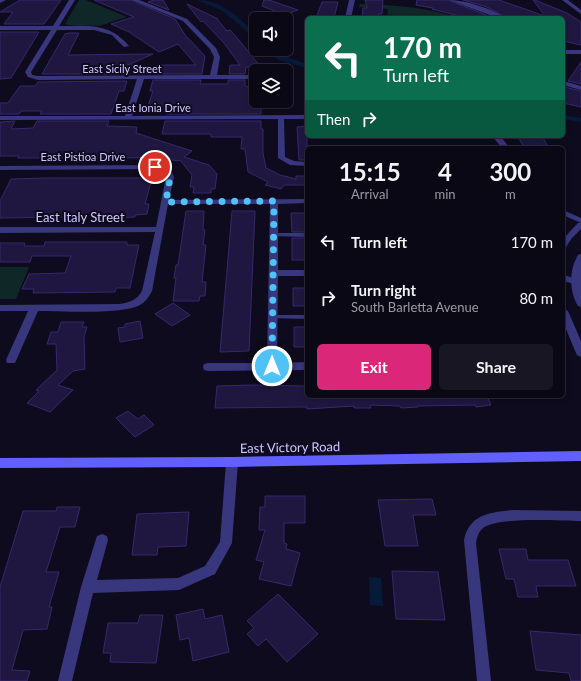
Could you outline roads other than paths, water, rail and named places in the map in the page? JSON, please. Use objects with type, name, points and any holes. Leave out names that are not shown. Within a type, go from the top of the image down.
[{"type":"main road","name":"East Victory Road","points":[[0,463],[232,462],[581,456]]},
{"type":"street","points":[[56,28],[72,0]]},
{"type":"street","points":[[135,0],[185,20],[214,48],[217,57],[213,78]]},
{"type":"street","points":[[348,16],[352,0]]},
{"type":"street","points":[[452,0],[482,9],[498,16]]},
{"type":"street","points":[[565,0],[581,12]]},
{"type":"street","points":[[0,28],[101,29],[118,37],[126,46]]},
{"type":"street","name":"East Sicily Street","points":[[56,28],[28,72],[30,76],[38,78],[249,77]]},
{"type":"street","points":[[565,52],[581,52]]},
{"type":"street","points":[[128,118],[141,78]]},
{"type":"street","points":[[565,84],[581,88]]},
{"type":"street","points":[[281,117],[281,155],[286,161],[305,164]]},
{"type":"street","name":"East Ionia Drive","points":[[0,118],[305,117]]},
{"type":"street","points":[[498,138],[505,146]]},
{"type":"street","name":"East Pistioa Drive","points":[[0,168],[155,167],[166,170],[170,177],[166,202]]},
{"type":"street","points":[[272,366],[274,201]]},
{"type":"street","points":[[0,308],[119,307],[130,306],[139,302],[145,297],[147,291],[166,202],[305,201]]},
{"type":"street","points":[[565,213],[581,221]]},
{"type":"street","points":[[565,242],[569,236],[581,226]]},
{"type":"street","name":"East Italy Street","points":[[0,230],[160,229]]},
{"type":"street","points":[[581,257],[576,267],[575,281],[581,304]]},
{"type":"street","points":[[273,273],[305,273]]},
{"type":"street","points":[[565,278],[575,281]]},
{"type":"street","points":[[11,360],[34,307]]},
{"type":"street","points":[[565,317],[581,353]]},
{"type":"street","points":[[208,366],[305,366]]},
{"type":"street","points":[[88,587],[178,584],[210,570],[226,543],[232,462]]},
{"type":"street","points":[[484,681],[470,543],[472,533],[479,524],[486,520],[500,517],[581,516]]},
{"type":"street","points":[[65,681],[88,587],[102,540]]},
{"type":"lane","points":[[274,235],[305,235]]},
{"type":"lane","points":[[272,317],[305,316]]},
{"type":"water","points":[[369,577],[381,578],[383,606],[370,605]]},
{"type":"waterway","points":[[200,0],[225,10],[249,31]]},
{"type":"waterway","points":[[279,56],[305,65]]},
{"type":"waterway","points":[[565,117],[581,120]]}]
